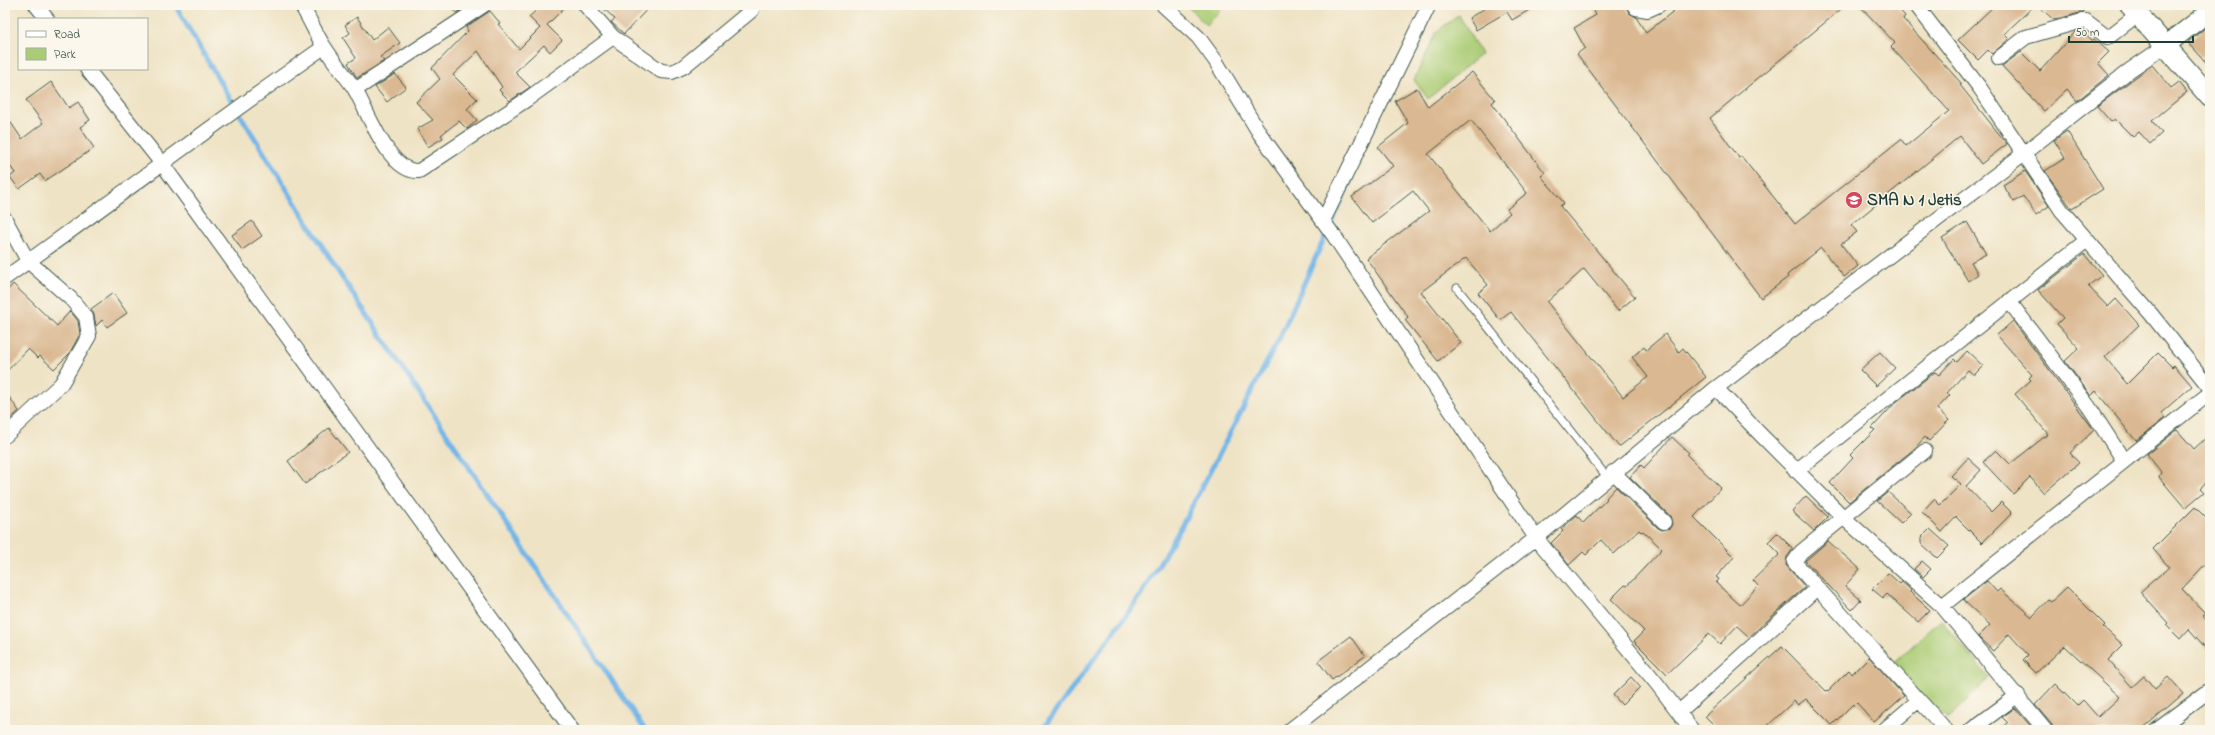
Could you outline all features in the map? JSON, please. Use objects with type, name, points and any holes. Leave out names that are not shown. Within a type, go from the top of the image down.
[{"type":"main road","points":[[2134,10],[2210,97]]},
{"type":"street","points":[[36,5],[46,18]]},
{"type":"street","points":[[302,5],[324,47],[355,90],[362,108],[389,151],[404,169],[411,172],[419,171],[526,100],[613,37]]},
{"type":"street","points":[[355,90],[484,5]]},
{"type":"street","points":[[586,5],[613,37],[662,71],[672,72],[683,67],[752,10]]},
{"type":"street","points":[[1163,5],[1198,37],[1215,60],[1260,134],[1328,227],[1536,538],[1679,712],[1692,730]]},
{"type":"street","points":[[1328,227],[1429,5]]},
{"type":"street","points":[[1634,5],[1636,8],[1648,10],[1660,5]]},
{"type":"street","points":[[1916,5],[1980,88],[2062,211],[2151,314],[2210,388]]},
{"type":"street","points":[[1999,58],[2026,37],[2082,21],[2086,21],[2107,38],[2134,10]]},
{"type":"street","points":[[1290,730],[1536,538],[1716,388],[2023,154],[2130,70],[2165,46],[2210,11]]},
{"type":"street","points":[[5,278],[163,165],[256,94],[324,47]]},
{"type":"street","points":[[88,70],[163,165],[572,730]]},
{"type":"street","points":[[5,219],[28,261],[71,298],[86,318],[89,336],[61,384],[5,436]]},
{"type":"street","points":[[1796,471],[2087,240]]},
{"type":"street","points":[[2009,301],[2089,407],[2124,460]]},
{"type":"street","points":[[1716,388],[1796,471],[1843,517],[1942,606],[2018,695],[2045,730]]},
{"type":"street","points":[[1942,606],[2210,393]]},
{"type":"street","points":[[1925,451],[1843,517],[1795,558],[1794,562],[1946,730]]},
{"type":"street","points":[[1610,475],[1664,522]]},
{"type":"street","points":[[1679,712],[1817,588]]},
{"type":"street","points":[[2157,730],[2210,690]]},
{"type":"street","points":[[1971,730],[2018,695]]},
{"type":"street","points":[[1884,730],[1919,700]]},
{"type":"lane","points":[[1457,288],[1610,475]]},
{"type":"green space","points":[[1186,5],[1226,5],[1206,25]]},
{"type":"green space","points":[[1459,15],[1481,54],[1428,99],[1414,80],[1437,31]]},
{"type":"green space","points":[[1941,620],[1989,678],[1948,719],[1889,667]]},
{"type":"building","points":[[451,5],[469,5],[456,13]]},
{"type":"building","points":[[542,5],[567,5],[547,25],[562,40],[550,52],[544,45],[515,72],[530,87],[510,101],[499,90],[502,87],[478,51],[453,75],[477,99],[467,109],[477,120],[467,129],[459,121],[441,135],[443,138],[428,147],[417,129],[433,120],[416,102],[440,79],[432,68],[468,31],[466,27],[490,11],[500,23],[498,24],[519,49],[540,28],[529,17]]},
{"type":"building","points":[[600,5],[651,5],[624,34],[611,22],[615,19]]},
{"type":"building","points":[[1486,5],[1538,5],[1512,20],[1507,12],[1476,30],[1469,18],[1487,7]]},
{"type":"building","points":[[1601,5],[1626,5],[1629,13],[1636,17],[1646,33],[1681,5],[1846,5],[1710,118],[1739,158],[1741,156],[1795,224],[1901,139],[1906,146],[1949,111],[1891,47],[1895,43],[1859,5],[1895,5],[1905,16],[1903,19],[1962,84],[1960,85],[2007,144],[1981,164],[1960,136],[1851,225],[1857,232],[1841,244],[1858,266],[1844,277],[1821,248],[1761,298],[1577,54],[1585,48],[1574,28],[1596,15],[1593,9]]},
{"type":"building","points":[[1995,5],[2035,5],[2004,34],[2009,39],[1992,54],[1988,50],[1978,60],[1958,40]]},
{"type":"building","points":[[2037,5],[2089,5],[2083,12],[2054,20]]},
{"type":"building","points":[[357,17],[372,40],[388,27],[400,43],[380,57],[384,61],[357,78],[348,63],[356,58],[343,38],[350,33],[345,25]]},
{"type":"building","points":[[2210,24],[2210,67],[2188,42]]},
{"type":"building","points":[[2080,30],[2092,41],[2094,39],[2109,52],[2098,63],[2109,75],[2077,101],[2067,89],[2044,111],[2002,66],[2021,52],[2040,71],[2076,31]]},
{"type":"building","points":[[2152,65],[2171,88],[2179,82],[2187,92],[2152,121],[2162,133],[2150,144],[2139,132],[2133,137],[2115,119],[2111,122],[2097,106]]},
{"type":"building","points":[[1472,72],[1495,100],[1492,103],[1545,173],[1541,176],[1564,203],[1560,206],[1635,297],[1618,311],[1584,269],[1547,302],[1623,397],[1648,377],[1632,357],[1644,347],[1646,350],[1665,334],[1679,352],[1683,348],[1706,377],[1619,447],[1511,312],[1500,320],[1478,293],[1488,285],[1466,258],[1421,292],[1461,343],[1438,361],[1405,320],[1408,317],[1366,258],[1429,211],[1413,191],[1372,223],[1352,197],[1393,166],[1378,147],[1408,123],[1395,101],[1417,88],[1428,107]],"holes":[[[1471,120],[1527,193],[1507,209],[1510,213],[1490,231],[1428,154]]]},
{"type":"building","points":[[395,74],[406,87],[387,102],[375,87]]},
{"type":"building","points":[[51,82],[69,108],[78,102],[90,120],[80,127],[94,148],[45,181],[40,174],[19,189],[10,177],[15,173],[5,159],[5,114],[22,139],[43,123],[26,100]]},
{"type":"building","points":[[2067,131],[2103,189],[2072,209],[2045,171],[2065,158],[2054,140]]},
{"type":"building","points":[[2025,171],[2049,206],[2036,215],[2023,196],[2014,202],[2003,185]]},
{"type":"building","points":[[252,221],[262,236],[242,250],[232,235]]},
{"type":"building","points":[[1967,222],[1986,254],[1971,262],[1978,274],[1968,281],[1942,238]]},
{"type":"building","points":[[2084,254],[2102,275],[2088,286],[2108,307],[2116,299],[2139,325],[2105,357],[2127,384],[2158,353],[2172,367],[2174,365],[2192,386],[2161,413],[2165,418],[2136,441],[2096,391],[2091,396],[2065,361],[2079,348],[2057,324],[2063,318],[2038,290]]},
{"type":"building","points":[[13,284],[57,326],[70,311],[78,321],[80,334],[69,354],[54,369],[40,356],[38,358],[28,349],[5,373],[5,293]]},
{"type":"building","points":[[113,293],[127,313],[107,327],[102,320],[96,326],[91,309]]},
{"type":"building","points":[[2013,321],[2094,430],[2070,453],[2079,463],[2044,493],[2030,477],[2013,494],[1983,462],[1996,450],[2010,464],[2048,434],[2015,394],[2031,380],[2029,378],[2032,375],[1997,335]]},
{"type":"building","points":[[1967,351],[1983,366],[1974,375],[1968,370],[1947,393],[1950,395],[1937,409],[1949,420],[1929,441],[1925,437],[1915,448],[1849,502],[1830,483],[1853,458],[1850,455],[1875,430],[1872,428],[1896,402],[1935,372],[1939,375],[1954,359],[1957,362]]},
{"type":"building","points":[[1880,352],[1895,368],[1876,386],[1860,370]]},
{"type":"building","points":[[5,391],[19,411],[5,424]]},
{"type":"building","points":[[329,428],[348,452],[305,484],[288,461]]},
{"type":"building","points":[[2177,430],[2194,449],[2210,434],[2210,479],[2200,488],[2204,492],[2185,508],[2159,477],[2161,472],[2147,454]]},
{"type":"building","points":[[1672,437],[1689,453],[1687,455],[1721,488],[1694,517],[1734,557],[1716,577],[1719,579],[1716,583],[1740,605],[1758,586],[1753,580],[1780,554],[1768,542],[1777,533],[1793,549],[1787,557],[1786,565],[1805,587],[1749,637],[1737,626],[1720,644],[1709,634],[1667,674],[1634,641],[1644,631],[1611,599],[1625,585],[1627,586],[1662,549],[1643,531],[1641,532],[1639,530],[1614,554],[1601,540],[1586,555],[1583,552],[1569,565],[1551,543],[1563,531],[1561,529],[1577,515],[1583,523],[1607,499],[1606,498],[1616,487],[1658,528],[1662,530],[1670,528],[1672,524],[1670,516],[1630,477],[1641,465],[1644,468]]},
{"type":"building","points":[[1968,458],[1981,470],[1966,486],[1991,512],[2001,502],[2012,513],[1982,543],[1956,517],[1942,532],[1922,512],[1934,499],[1940,505],[1961,484],[1951,476]]},
{"type":"building","points":[[1888,492],[1911,513],[1901,523],[1877,501]]},
{"type":"building","points":[[1806,496],[1828,517],[1814,531],[1792,511]]},
{"type":"building","points":[[2195,507],[2210,522],[2210,559],[2182,589],[2205,613],[2202,615],[2210,624],[2210,653],[2189,629],[2180,639],[2166,625],[2168,623],[2140,592],[2169,567],[2153,549]]},
{"type":"building","points":[[1930,529],[1949,546],[1937,558],[1921,543],[1921,538]]},
{"type":"building","points":[[1828,541],[1860,569],[1845,586],[1861,600],[1852,610],[1805,561]]},
{"type":"building","points":[[1922,561],[1931,569],[1923,577],[1914,569]]},
{"type":"building","points":[[1888,573],[1900,584],[1902,582],[1911,590],[1910,592],[1930,610],[1918,622],[1887,594],[1883,598],[1872,589]]},
{"type":"building","points":[[1987,581],[1997,592],[2000,589],[2032,617],[2048,600],[2051,602],[2067,587],[2105,625],[2103,627],[2123,645],[2108,660],[2132,687],[2144,676],[2155,689],[2168,677],[2183,694],[2141,730],[2053,730],[2052,725],[2035,705],[2055,684],[2077,706],[2083,700],[2098,717],[2120,697],[2065,646],[2036,673],[2023,660],[2028,655],[2009,634],[1993,651],[1978,637],[1990,625],[1963,600]]},
{"type":"building","points":[[1351,636],[1365,656],[1332,680],[1318,661]]},
{"type":"building","points":[[1782,646],[1826,691],[1829,690],[1849,670],[1852,674],[1869,657],[1904,696],[1874,722],[1857,703],[1854,706],[1853,704],[1832,725],[1806,699],[1798,705],[1794,701],[1763,730],[1719,730],[1705,716]]},
{"type":"building","points":[[1631,677],[1640,687],[1622,705],[1613,695]]},
{"type":"building","points":[[2015,708],[2034,730],[2000,730],[2008,723],[2002,717]]},
{"type":"waterway","points":[[175,5],[226,92],[339,273],[645,730]]},
{"type":"waterway","points":[[1042,730],[1138,599],[1180,529],[1279,339],[1350,181]]},
{"type":"place","name":"SMA N 1 Jetis","points":[[1854,200]]}]
